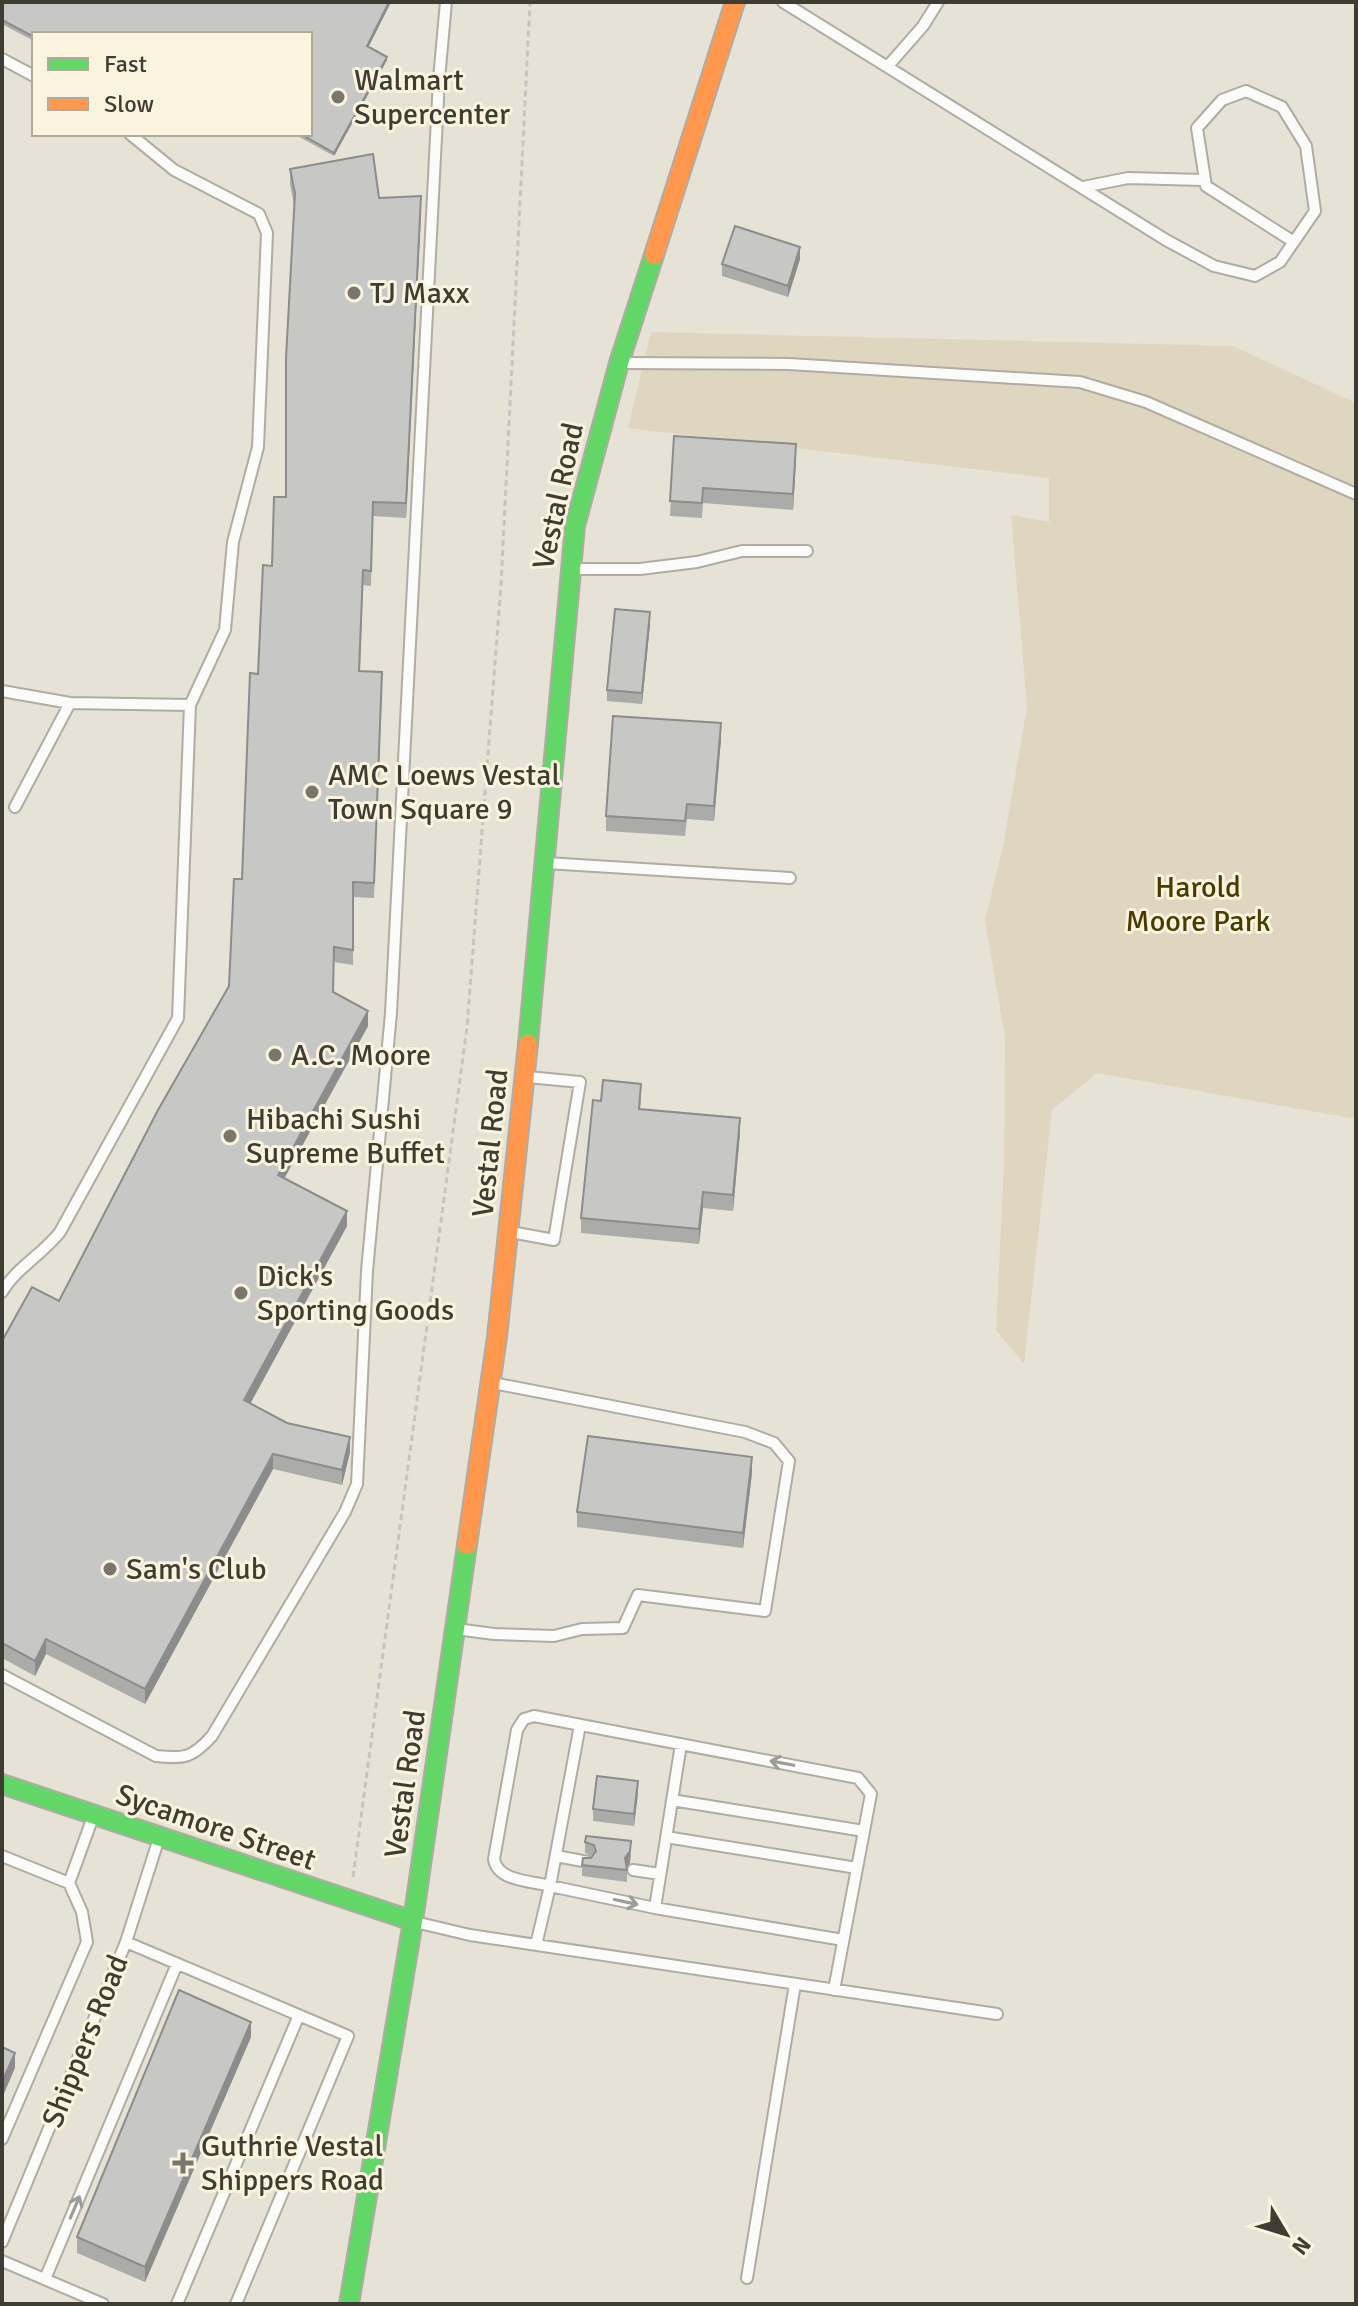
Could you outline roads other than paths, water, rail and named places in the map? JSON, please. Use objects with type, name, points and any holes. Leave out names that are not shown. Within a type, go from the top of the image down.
[{"type":"street","name":"Vestal Road","points":[[349,2304],[413,1921],[491,1383],[526,1076],[569,569],[583,490],[619,363],[735,2]]},
{"type":"street","name":"Sycamore Street","points":[[2,1784],[413,1921]]},
{"type":"lane","points":[[2,1675],[156,1756],[180,1759],[198,1752],[212,1736],[345,1512],[357,1484],[367,1271],[392,997],[439,79],[446,2]]},
{"type":"lane","points":[[888,66],[923,26],[938,2]]},
{"type":"lane","points":[[785,3],[1166,240],[1214,266],[1255,276],[1280,262],[1294,242],[1315,211],[1306,146],[1282,107],[1246,91],[1222,100],[1197,128],[1206,186],[1294,242]]},
{"type":"lane","points":[[2,59],[32,75]]},
{"type":"lane","points":[[2,1292],[8,1282],[50,1245],[60,1232],[178,1018],[190,705],[225,630],[233,542],[258,447],[267,233],[259,214],[174,170],[132,136]]},
{"type":"lane","points":[[1083,187],[1128,178],[1203,180]]},
{"type":"lane","points":[[619,363],[789,364],[1080,382],[1146,402],[1356,494]]},
{"type":"lane","points":[[569,569],[640,569],[697,562],[742,551],[807,551]]},
{"type":"lane","points":[[2,691],[70,703],[190,705]]},
{"type":"lane","points":[[15,807],[70,703]]},
{"type":"lane","points":[[544,862],[790,878]]},
{"type":"lane","points":[[509,1232],[554,1240],[580,1082],[526,1076]]},
{"type":"lane","points":[[456,1629],[554,1636],[582,1629],[623,1628],[638,1595],[765,1611],[789,1461],[774,1443],[745,1432],[491,1383]]},
{"type":"lane","points":[[834,1990],[871,1794],[858,1778],[534,1716],[524,1719],[517,1730],[494,1859],[495,1868],[502,1875],[655,1908],[843,1940]]},
{"type":"lane","points":[[536,1945],[580,1725]]},
{"type":"lane","points":[[655,1908],[681,1744]]},
{"type":"lane","points":[[672,1800],[864,1831]]},
{"type":"lane","points":[[2,2139],[87,1942],[82,1912],[69,1883],[93,1815]]},
{"type":"lane","points":[[666,1837],[857,1868]]},
{"type":"lane","name":"Shippers Road","points":[[2,2242],[126,1942],[159,1838]]},
{"type":"lane","points":[[2,1856],[69,1883]]},
{"type":"lane","points":[[556,1856],[588,1862]]},
{"type":"lane","points":[[633,1870],[660,1874]]},
{"type":"lane","points":[[413,1921],[470,1935],[997,2014]]},
{"type":"lane","points":[[126,1942],[348,2036],[236,2304]]},
{"type":"lane","points":[[45,2279],[177,1964]]},
{"type":"lane","points":[[747,2278],[795,1984]]},
{"type":"lane","points":[[177,2304],[299,2015]]},
{"type":"lane","points":[[2,2261],[103,2304]]},
{"type":"place","name":"Walmart Supercenter","points":[[338,97]]},
{"type":"place","name":"TJ Maxx","points":[[354,293]]},
{"type":"place","name":"AMC Loews Vestal Town Square 9","points":[[312,792]]},
{"type":"place","name":"A.C. Moore","points":[[275,1055]]},
{"type":"place","name":"Hibachi Sushi Supreme Buffet","points":[[230,1136]]},
{"type":"place","name":"Dick's Sporting Goods","points":[[241,1293]]},
{"type":"place","name":"Sam's Club","points":[[110,1569]]},
{"type":"place","name":"Guthrie Vestal Shippers Road","points":[[183,2163]]},
{"type":"park label","name":"Harold Moore Park","points":[[1198,904]]}]
